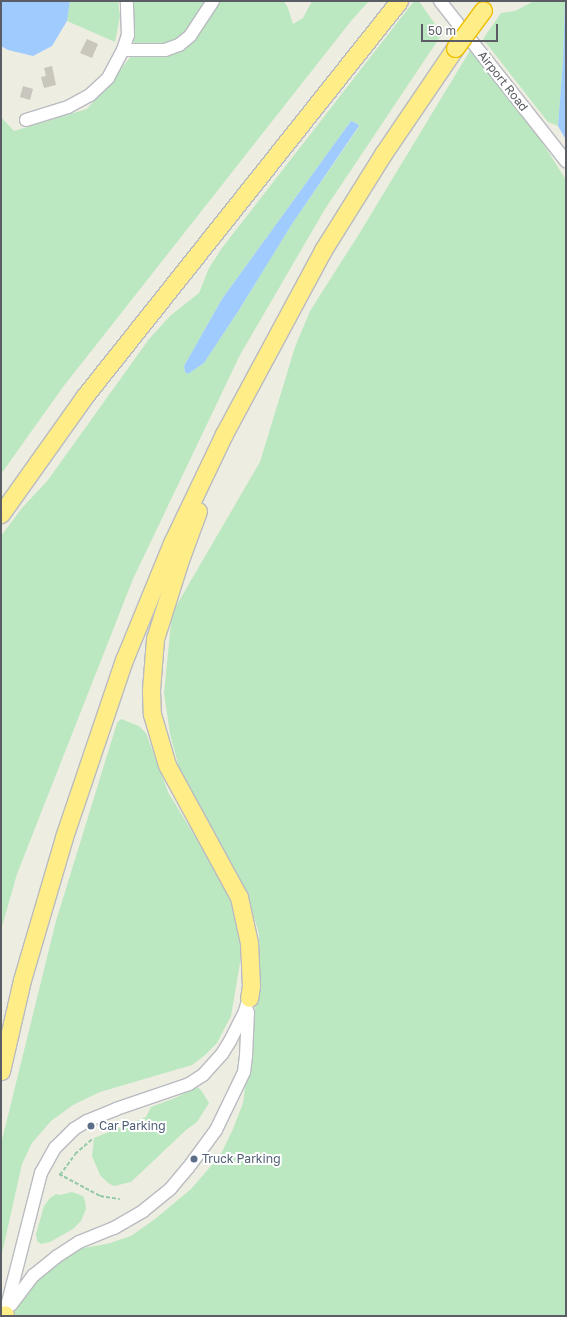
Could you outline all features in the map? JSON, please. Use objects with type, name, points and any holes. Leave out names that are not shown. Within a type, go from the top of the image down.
[{"type":"highway","points":[[1,514],[84,397],[399,1]]},
{"type":"highway","points":[[1,1071],[36,930],[103,719],[150,594],[198,486],[296,298],[346,210],[455,48],[486,6]]},
{"type":"highway","points":[[229,424],[165,605],[156,639],[151,690],[152,714],[167,765],[239,896],[250,943],[251,986],[249,998]]},
{"type":"street","points":[[26,120],[68,107],[90,95],[108,78],[123,50],[128,35],[127,1]]},
{"type":"street","points":[[123,50],[165,50],[180,45],[190,36],[213,1]]},
{"type":"street","name":"Airport Road","points":[[440,1],[566,161]]},
{"type":"street","points":[[4,1315],[41,1173],[55,1148],[74,1129],[87,1121],[116,1109],[189,1084],[203,1075],[222,1054],[230,1041],[244,1014],[249,998]]},
{"type":"street","points":[[4,1315],[34,1275],[74,1245],[114,1228],[143,1210],[171,1188],[199,1155],[216,1130],[244,1072],[249,998]]},
{"type":"path","points":[[92,1139],[74,1154],[59,1174],[100,1196],[120,1199]]},
{"type":"green space","points":[[70,1],[118,1],[120,16],[115,42],[67,21]]},
{"type":"green space","points":[[131,1],[205,1],[183,34],[171,44],[148,45],[134,44]]},
{"type":"green space","points":[[218,1],[284,1],[293,24],[303,18],[312,1],[369,1],[351,21],[63,387],[1,474],[1,117],[14,131],[87,109],[133,54],[174,53],[194,39]]},
{"type":"green space","points":[[414,1],[419,1],[442,34],[325,209],[240,355],[133,579],[17,874],[1,930],[1,536],[22,508],[48,480],[149,339],[171,315],[199,293],[209,268],[222,248]],"holes":[[[351,121],[356,123],[359,127],[292,224],[239,310],[204,363],[188,374],[185,372],[184,366],[222,299]]]},
{"type":"green space","points":[[534,1],[565,1],[563,61],[558,126],[548,122],[483,39],[501,13],[515,11]]},
{"type":"green space","points":[[471,49],[537,134],[566,180],[566,1316],[12,1316],[39,1278],[59,1260],[77,1249],[107,1244],[131,1236],[155,1219],[191,1189],[222,1152],[243,1103],[259,978],[259,934],[246,890],[180,771],[170,734],[164,693],[172,613],[260,462],[295,347],[310,311],[359,234]]},
{"type":"green space","points":[[121,719],[139,726],[146,733],[168,792],[219,876],[234,909],[240,945],[240,963],[231,1016],[217,1043],[192,1065],[100,1092],[73,1105],[51,1121],[32,1143],[22,1164],[1,1258],[1,1144],[56,921],[117,723]]},
{"type":"green space","points":[[197,1087],[201,1090],[209,1103],[197,1122],[186,1130],[131,1182],[114,1186],[108,1183],[100,1175],[92,1156],[94,1138],[146,1117],[151,1107],[175,1098]]},
{"type":"green space","points":[[72,1192],[83,1196],[85,1201],[86,1209],[81,1221],[73,1229],[50,1242],[41,1244],[37,1241],[36,1234],[44,1206],[50,1198],[56,1194],[60,1195]]},
{"type":"water","points":[[1,1],[70,1],[67,21],[52,46],[33,56],[8,50],[1,46]]},
{"type":"water","points":[[565,1],[566,140],[558,126],[563,61]]},
{"type":"water","points":[[351,121],[359,126],[292,224],[239,310],[204,363],[188,374],[185,372],[184,366],[222,299]]},
{"type":"building","points":[[87,39],[98,44],[92,58],[80,53]]},
{"type":"building","points":[[52,66],[56,85],[44,88],[41,77],[46,76],[44,68]]},
{"type":"building","points":[[23,86],[33,89],[30,100],[20,97]]},
{"type":"place","name":"Car Parking","points":[[91,1126]]},
{"type":"place","name":"Truck Parking","points":[[194,1159]]}]
